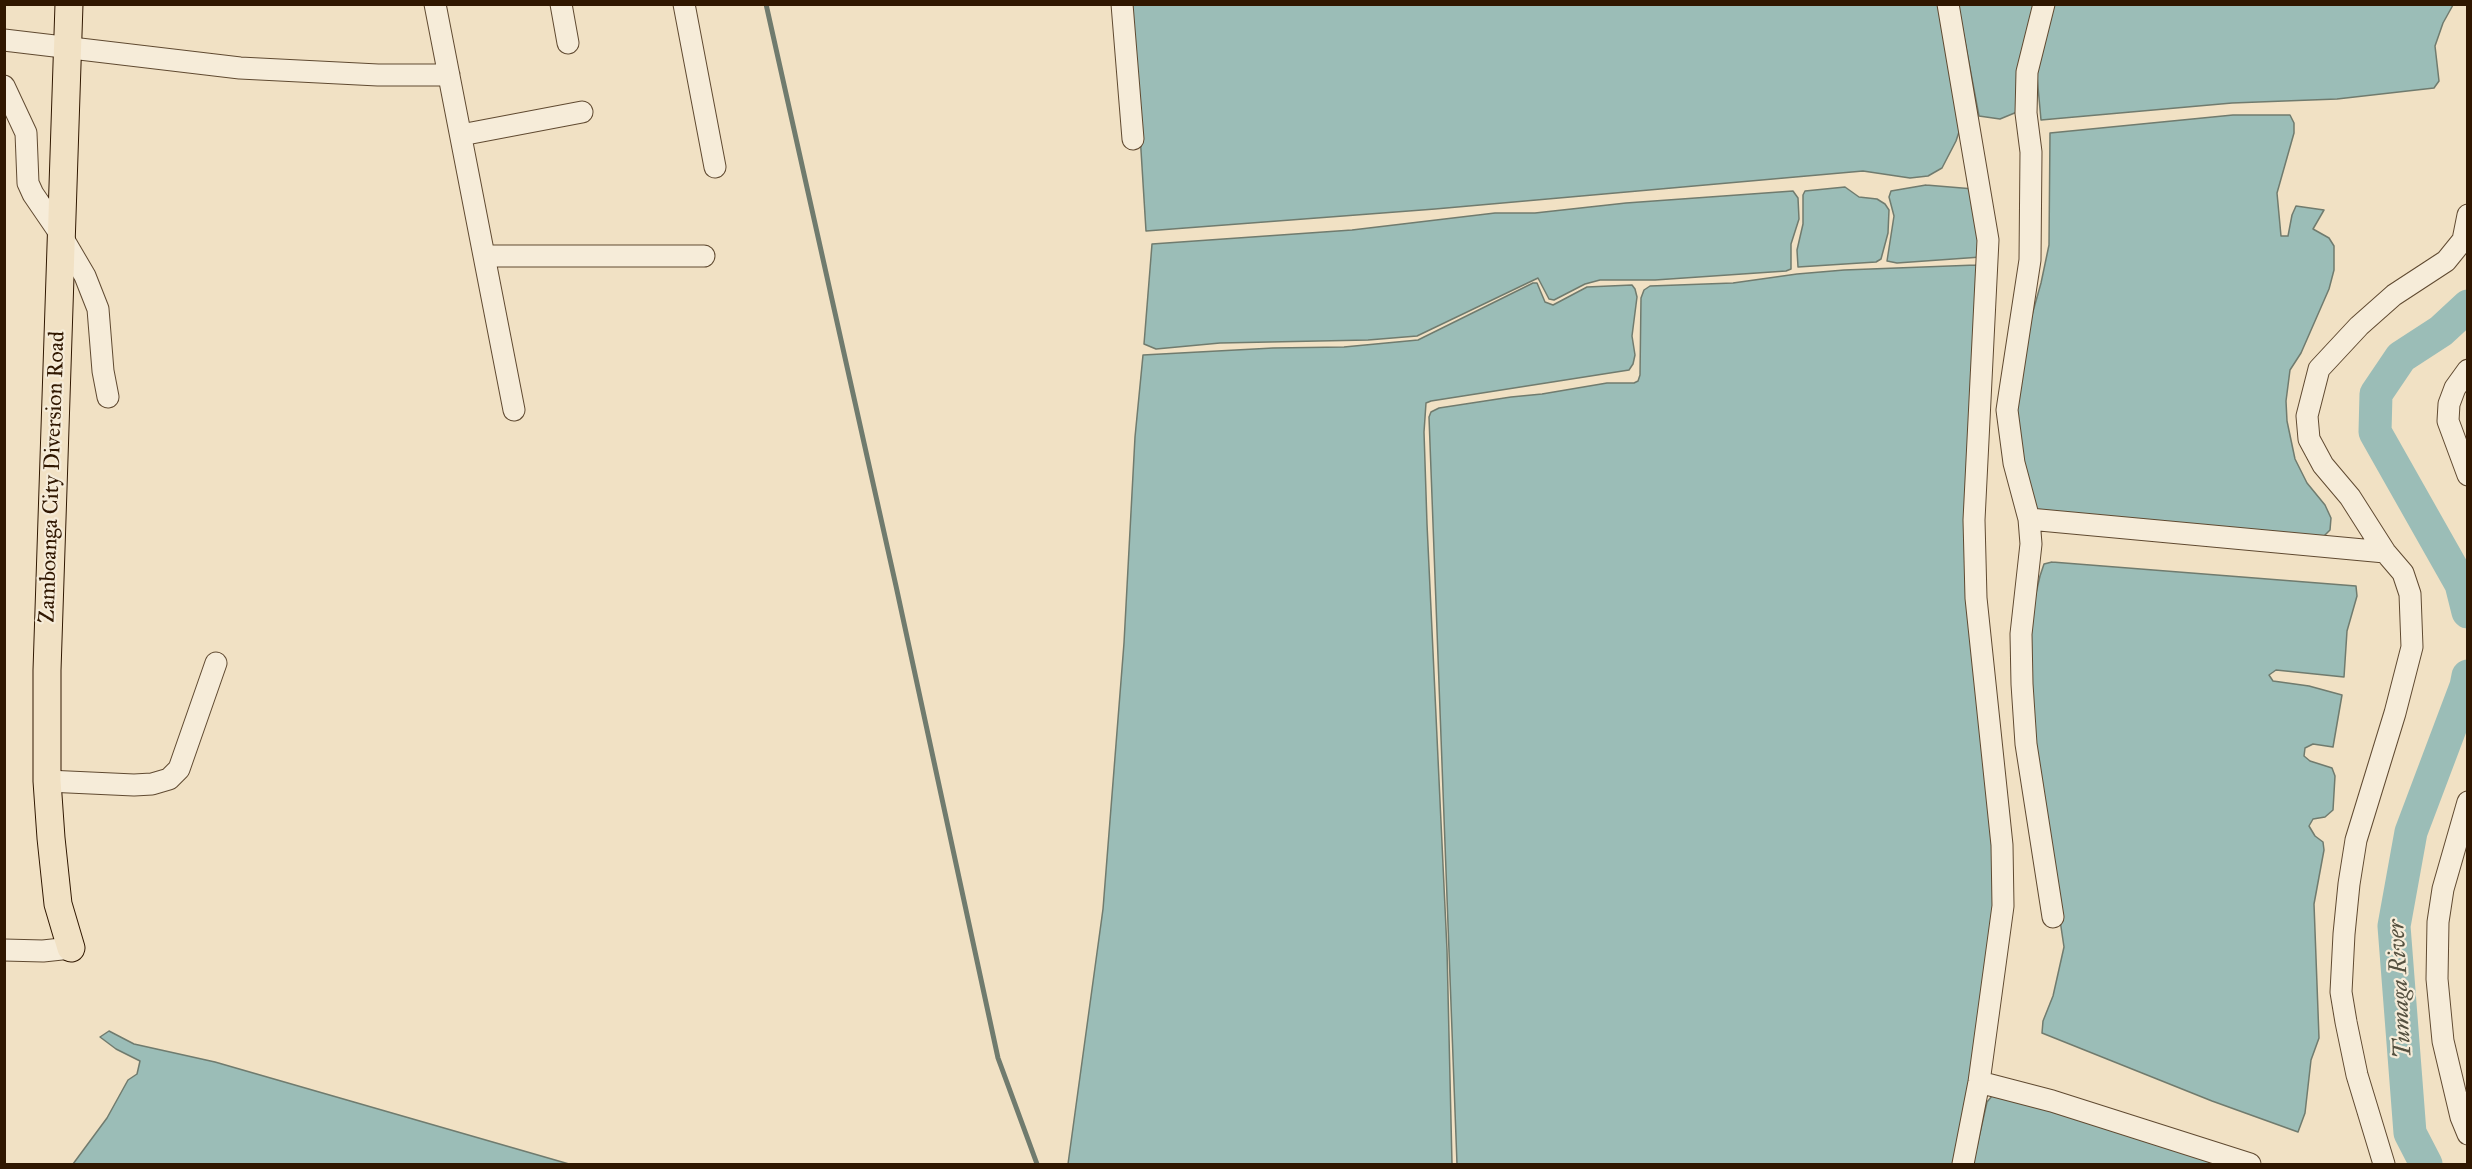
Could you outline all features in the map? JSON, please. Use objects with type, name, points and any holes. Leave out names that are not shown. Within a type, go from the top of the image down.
[{"type":"main road","name":"Zamboanga City Diversion Road","points":[[69,4],[49,568],[47,781],[58,904],[71,948]]},
{"type":"street","points":[[435,4],[514,410]]},
{"type":"street","points":[[561,4],[568,43]]},
{"type":"street","points":[[684,4],[715,167]]},
{"type":"street","points":[[1122,4],[1133,139]]},
{"type":"street","points":[[1948,4],[1988,240],[1974,520],[1976,598],[2002,845],[2003,906],[1979,1082],[1963,1164]]},
{"type":"street","points":[[2043,4],[2027,72],[2026,113],[2031,152],[2030,260],[2007,410],[2014,463],[2022,501],[2029,519],[2031,544],[2021,633],[2022,684],[2028,755],[2053,916]]},
{"type":"street","points":[[4,40],[285,71],[449,75]]},
{"type":"street","points":[[4,86],[26,133],[28,183],[85,276],[98,309],[103,371],[108,397]]},
{"type":"street","points":[[460,135],[582,111]]},
{"type":"street","points":[[2384,1164],[2357,1075],[2341,992],[2349,884],[2356,840],[2395,713],[2412,647],[2410,594],[2403,573],[2385,552],[2350,497],[2323,465],[2309,439],[2307,416],[2319,369],[2359,326],[2394,295],[2446,261],[2463,240],[2468,214]]},
{"type":"street","points":[[484,256],[704,256]]},
{"type":"street","points":[[2468,370],[2455,388],[2449,404],[2448,421],[2468,475]]},
{"type":"street","points":[[2029,519],[2385,552]]},
{"type":"street","points":[[47,781],[134,785],[152,784],[169,779],[179,769],[186,753],[216,663]]},
{"type":"street","points":[[2468,802],[2443,889],[2438,922],[2437,979],[2443,1041],[2461,1117],[2468,1134]]},
{"type":"street","points":[[4,950],[43,951],[71,948]]},
{"type":"street","points":[[1979,1082],[2052,1101],[2250,1164]]},
{"type":"water","points":[[1132,5],[1947,5],[1964,117],[1956,141],[1942,168],[1928,176],[1910,178],[1863,171],[1435,209],[1146,231]]},
{"type":"water","points":[[1958,5],[2037,5],[2017,112],[2000,119],[1979,116]]},
{"type":"water","points":[[2049,5],[2453,5],[2443,23],[2435,46],[2439,81],[2434,88],[2337,99],[2232,103],[2041,120],[2035,54]]},
{"type":"water","points":[[2233,115],[2290,115],[2294,123],[2294,133],[2277,193],[2281,236],[2288,236],[2296,206],[2324,210],[2313,229],[2329,238],[2334,246],[2334,270],[2329,289],[2301,353],[2290,370],[2286,401],[2287,421],[2295,459],[2307,483],[2325,505],[2331,518],[2330,530],[2321,539],[2039,518],[2014,441],[2023,347],[2049,245],[2050,133]]},
{"type":"water","points":[[1926,185],[1974,189],[1981,257],[1897,263],[1887,261],[1894,216],[1889,197],[1891,191]]},
{"type":"water","points":[[1845,187],[1859,197],[1877,199],[1889,210],[1888,233],[1881,259],[1876,262],[1798,267],[1797,250],[1803,224],[1805,191]]},
{"type":"water","points":[[1793,191],[1798,198],[1799,219],[1791,244],[1791,269],[1786,271],[1655,280],[1600,280],[1585,284],[1554,300],[1549,299],[1538,278],[1417,336],[1368,340],[1220,343],[1156,349],[1144,344],[1152,244],[1352,230],[1495,213],[1535,213],[1626,203]]},
{"type":"water","points":[[1976,265],[1981,268],[1975,469],[2005,884],[1961,1164],[1457,1164],[1429,417],[1431,412],[1439,408],[1511,397],[1607,383],[1638,381],[1641,298],[1644,290],[1650,286],[1733,283],[1844,270]]},
{"type":"water","points":[[1537,283],[1545,302],[1553,305],[1587,287],[1632,285],[1637,297],[1632,336],[1635,355],[1629,370],[1426,403],[1424,432],[1427,524],[1447,950],[1452,1164],[1068,1164],[1103,909],[1124,643],[1135,437],[1143,355],[1273,348],[1344,347],[1418,340]]},
{"type":"water","points":[[2052,562],[2356,586],[2357,596],[2347,631],[2344,677],[2276,670],[2269,675],[2273,681],[2309,686],[2342,695],[2333,747],[2313,744],[2305,748],[2304,756],[2310,761],[2332,768],[2335,776],[2333,810],[2325,817],[2313,819],[2309,826],[2315,836],[2323,842],[2324,850],[2314,904],[2319,1038],[2311,1060],[2305,1113],[2298,1132],[2212,1101],[2042,1033],[2043,1021],[2053,996],[2064,947],[2035,752],[2027,659],[2034,602],[2040,576],[2044,564]]},
{"type":"water","points":[[109,1031],[134,1044],[215,1062],[569,1164],[73,1164],[107,1118],[128,1080],[137,1074],[140,1061],[116,1049],[100,1037]]},
{"type":"water","points":[[2004,1093],[2234,1164],[1973,1164],[1987,1102],[1992,1096]]},
{"type":"waterway","points":[[766,4],[896,586],[998,1058],[1037,1164]]},
{"type":"waterway","name":"Tumaga River","points":[[2468,306],[2441,331],[2401,357],[2376,394],[2375,432],[2461,584],[2468,612]]},
{"type":"waterway","name":"Tumaga River","points":[[2426,1164],[2410,1133],[2394,926],[2411,832],[2468,676]]}]
